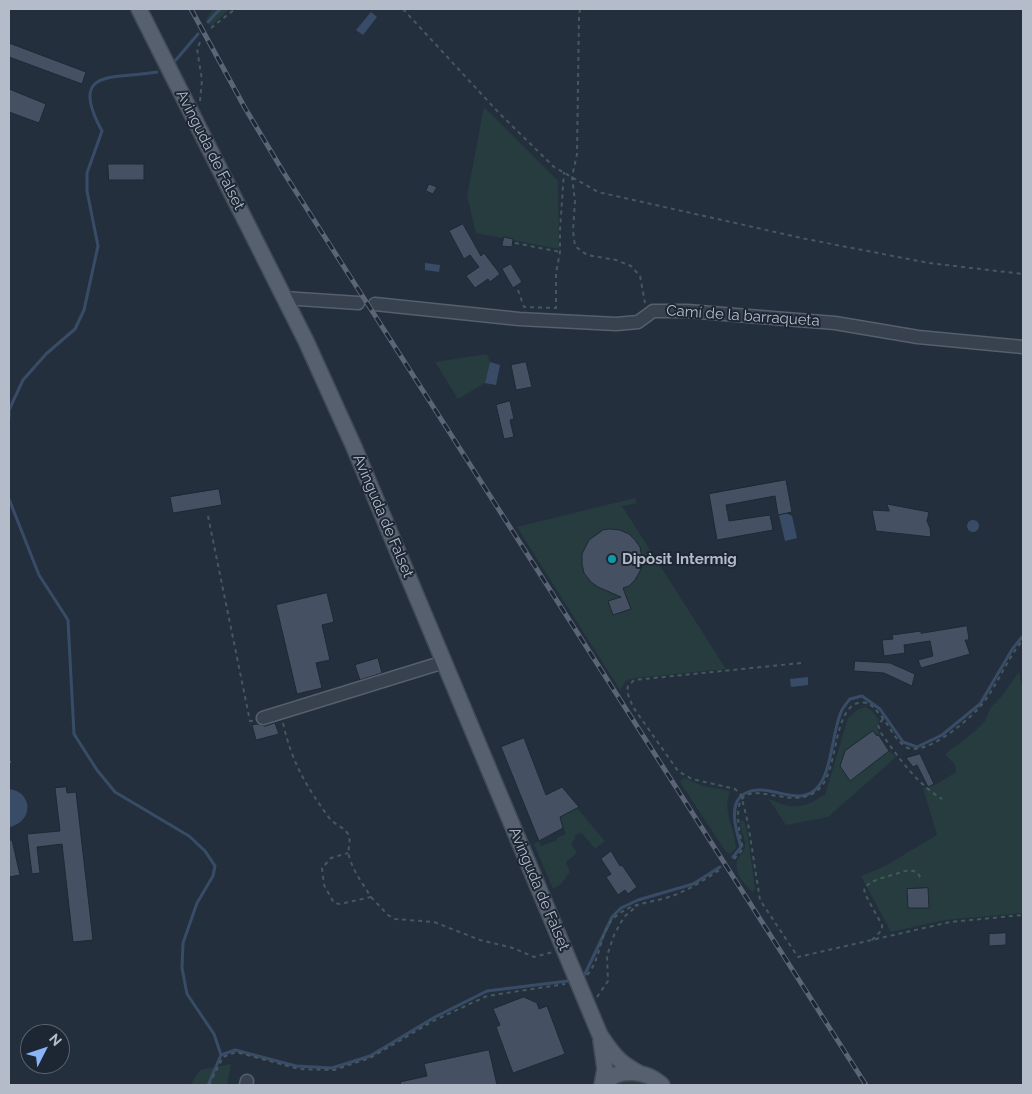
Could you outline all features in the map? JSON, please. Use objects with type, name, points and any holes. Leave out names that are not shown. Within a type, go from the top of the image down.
[{"type":"main road","name":"Avinguda de Falset","points":[[139,9],[284,298],[354,447],[600,1035]]},
{"type":"main road","points":[[600,1035],[614,1056],[622,1063],[639,1073],[653,1078],[662,1085]]},
{"type":"main road","points":[[600,1035],[605,1069],[602,1085]]},
{"type":"main road","points":[[602,1085],[618,1075],[639,1073]]},
{"type":"street","points":[[284,298],[358,303]]},
{"type":"street","name":"Camí de la barraqueta","points":[[375,304],[519,319],[616,324],[638,322],[652,311],[687,311],[835,323],[918,336],[1023,347]]},
{"type":"street","points":[[263,718],[444,662]]},
{"type":"path","points":[[211,28],[235,9]]},
{"type":"path","points":[[403,9],[499,113],[554,167],[598,192],[806,239],[929,263],[1023,274]]},
{"type":"path","points":[[580,9],[578,16],[577,154],[572,177],[575,201],[573,231],[575,246],[587,255],[616,260],[631,266],[640,276],[647,315]]},
{"type":"path","points":[[189,107],[200,101],[202,80],[197,49],[201,40]]},
{"type":"path","points":[[518,290],[524,306],[556,308],[556,273],[560,252],[564,172]]},
{"type":"path","points":[[515,243],[560,252]]},
{"type":"path","points":[[208,516],[250,721],[263,718]]},
{"type":"path","points":[[734,859],[743,849],[737,813],[742,800],[754,792],[769,793],[786,798],[811,796],[822,786],[832,763],[841,725],[847,710],[858,703],[869,703],[906,747],[913,750],[927,747],[943,738],[976,711],[1023,640]]},
{"type":"path","points":[[800,664],[634,680],[628,686],[627,692],[633,707],[678,770],[692,779],[735,789],[741,795],[748,823],[760,900],[798,957],[950,922],[1023,915]]},
{"type":"path","points":[[281,713],[288,748],[308,789],[334,823],[346,832],[350,838],[348,853],[352,866],[371,897],[388,915],[395,918],[434,922],[480,940],[512,948],[534,957],[564,950]]},
{"type":"path","points":[[884,719],[878,725],[886,741],[920,782],[930,792],[942,799]]},
{"type":"path","points":[[348,853],[331,858],[322,868],[324,884],[330,898],[334,903],[340,904],[371,897]]},
{"type":"path","points":[[585,976],[592,969],[607,929],[613,919],[634,905],[667,897],[695,885],[721,868]]},
{"type":"path","points":[[872,940],[882,930],[882,925],[865,894],[864,888],[871,882],[909,870],[917,872],[922,880]]},
{"type":"path","points":[[589,1009],[608,981],[607,956],[614,935],[624,917],[640,903]]},
{"type":"path","points":[[209,1085],[223,1057],[236,1052],[299,1069],[334,1070],[370,1058],[435,1020],[487,996],[569,983]]},
{"type":"green space","points":[[213,9],[230,9],[211,26],[206,20]]},
{"type":"green space","points":[[484,107],[558,181],[559,249],[476,233],[467,196]]},
{"type":"green space","points":[[487,354],[490,362],[485,383],[458,399],[435,362]]},
{"type":"green space","points":[[635,498],[637,503],[622,506],[726,669],[634,678],[626,681],[620,690],[517,527]]},
{"type":"green space","points":[[1019,672],[1023,692],[1023,913],[945,920],[891,932],[861,876],[885,866],[937,835],[923,788],[937,784],[956,772],[955,765],[945,754],[973,733],[985,721],[991,707],[1001,697]]},
{"type":"green space","points":[[865,707],[872,711],[879,720],[878,730],[880,735],[885,745],[896,757],[828,817],[786,825],[768,798],[783,805],[799,806],[825,795],[848,718],[857,710]]},
{"type":"green space","points":[[684,778],[703,786],[730,791],[727,807],[736,848],[730,854],[726,852],[680,782]]},
{"type":"green space","points":[[577,808],[605,841],[595,849],[582,833],[574,835],[576,838],[571,844],[577,853],[566,862],[570,872],[561,884],[553,889],[534,844],[539,841],[541,846],[557,840],[557,838],[566,834],[560,817]]},
{"type":"green space","points":[[740,820],[744,821],[747,831],[755,888],[753,892],[744,882],[736,865],[745,847]]},
{"type":"green space","points":[[231,1064],[227,1085],[190,1085],[200,1070]]},
{"type":"green space","points":[[628,1080],[638,1080],[650,1085],[614,1085]]},
{"type":"water","points":[[371,12],[377,17],[363,35],[356,30]]},
{"type":"water","points":[[425,263],[440,265],[439,272],[425,270]]},
{"type":"water","points":[[490,362],[500,365],[496,385],[485,383]]},
{"type":"water","points":[[786,513],[792,516],[797,538],[785,541],[779,515]]},
{"type":"water","points":[[971,520],[975,520],[979,526],[975,532],[971,532],[967,528],[967,524]]},
{"type":"water","points":[[808,677],[808,685],[791,687],[790,679]]},
{"type":"water","points":[[9,789],[23,795],[28,807],[23,819],[18,824],[10,827],[9,827]]},
{"type":"building","points":[[9,43],[86,72],[82,84],[9,57]]},
{"type":"building","points":[[9,89],[46,104],[39,123],[9,112]]},
{"type":"building","points":[[108,164],[144,164],[144,180],[109,180]]},
{"type":"building","points":[[429,184],[437,187],[433,194],[426,191]]},
{"type":"building","points":[[463,224],[481,256],[484,253],[500,274],[490,282],[488,279],[475,288],[466,276],[479,267],[470,255],[464,259],[449,231]]},
{"type":"building","points":[[504,237],[513,239],[512,247],[502,246]]},
{"type":"building","points":[[511,264],[522,282],[513,288],[502,269]]},
{"type":"building","points":[[526,362],[532,387],[516,390],[511,365]]},
{"type":"building","points":[[510,401],[514,419],[510,420],[514,437],[504,439],[496,405]]},
{"type":"building","points":[[786,480],[792,512],[778,515],[775,496],[726,505],[729,521],[770,515],[773,530],[717,540],[709,494]]},
{"type":"building","points":[[219,489],[222,505],[173,513],[170,497]]},
{"type":"building","points":[[887,504],[929,512],[927,521],[931,537],[876,531],[872,510],[889,511]]},
{"type":"building","name":"Dipòsit Intermig","points":[[603,530],[620,530],[629,534],[635,540],[640,547],[643,563],[635,580],[629,586],[623,588],[631,609],[613,615],[608,601],[621,597],[591,582],[584,573],[582,564],[582,554],[589,540]]},
{"type":"building","points":[[327,593],[334,622],[322,625],[330,660],[316,663],[322,688],[297,694],[276,605]]},
{"type":"building","points":[[967,626],[969,640],[965,640],[970,654],[921,668],[918,660],[933,656],[930,641],[904,645],[905,653],[884,656],[882,640],[893,639],[892,635]]},
{"type":"building","points":[[378,658],[382,673],[360,680],[355,665]]},
{"type":"building","points":[[855,661],[890,663],[915,674],[912,686],[884,673],[854,671]]},
{"type":"building","points":[[275,723],[279,734],[256,740],[252,725],[265,726]]},
{"type":"building","points":[[873,731],[877,736],[878,734],[889,751],[850,781],[840,766],[845,751]]},
{"type":"building","points":[[524,738],[546,795],[562,787],[579,807],[560,817],[563,828],[539,841],[501,747]]},
{"type":"building","points":[[920,754],[934,784],[928,787],[917,765],[913,767],[906,758]]},
{"type":"building","points":[[66,787],[67,793],[76,792],[93,940],[73,942],[62,844],[37,847],[40,873],[32,874],[27,834],[60,831],[55,788]]},
{"type":"building","points":[[12,840],[20,875],[9,877],[9,841]]},
{"type":"building","points":[[611,851],[637,887],[628,894],[625,890],[618,895],[606,877],[611,874],[601,859]]},
{"type":"building","points":[[928,888],[929,908],[908,908],[907,889]]},
{"type":"building","points":[[1006,933],[1006,945],[989,946],[989,934]]},
{"type":"building","points":[[524,997],[537,1003],[539,1009],[547,1006],[565,1054],[513,1073],[496,1027],[500,1025],[493,1009]]},
{"type":"building","points":[[489,1050],[497,1085],[401,1085],[400,1082],[427,1076],[424,1064]]},
{"type":"waterway","points":[[208,22],[220,9]]},
{"type":"waterway","points":[[175,61],[198,34]]},
{"type":"waterway","points":[[9,417],[9,410],[23,380],[46,354],[75,329],[84,310],[98,246],[87,191],[87,173],[102,131],[93,110],[90,96],[93,86],[100,80],[111,77],[157,72]]},
{"type":"waterway","points":[[9,499],[39,575],[68,620],[74,734],[97,770],[115,792],[189,836],[205,851],[215,866],[213,876],[197,903],[183,943],[182,968],[187,994],[214,1034],[221,1055]]},
{"type":"waterway","points":[[733,857],[741,847],[735,819],[736,805],[739,799],[744,794],[753,791],[772,791],[801,796],[809,794],[817,788],[826,772],[841,712],[850,699],[862,696],[880,709],[903,742],[917,747],[942,735],[980,704],[1013,648],[1023,636]]},
{"type":"waterway","points":[[585,974],[612,917],[621,908],[638,900],[693,884],[720,867]]},
{"type":"waterway","points":[[221,1055],[235,1050],[296,1066],[332,1068],[370,1056],[435,1017],[487,991],[568,981]]},
{"type":"waterway","points":[[208,1085],[221,1055]]},
{"type":"railway","points":[[191,9],[245,108],[284,173],[866,1085]]},
{"type":"place","name":"Dipòsit Intermig","points":[[612,559]]}]
